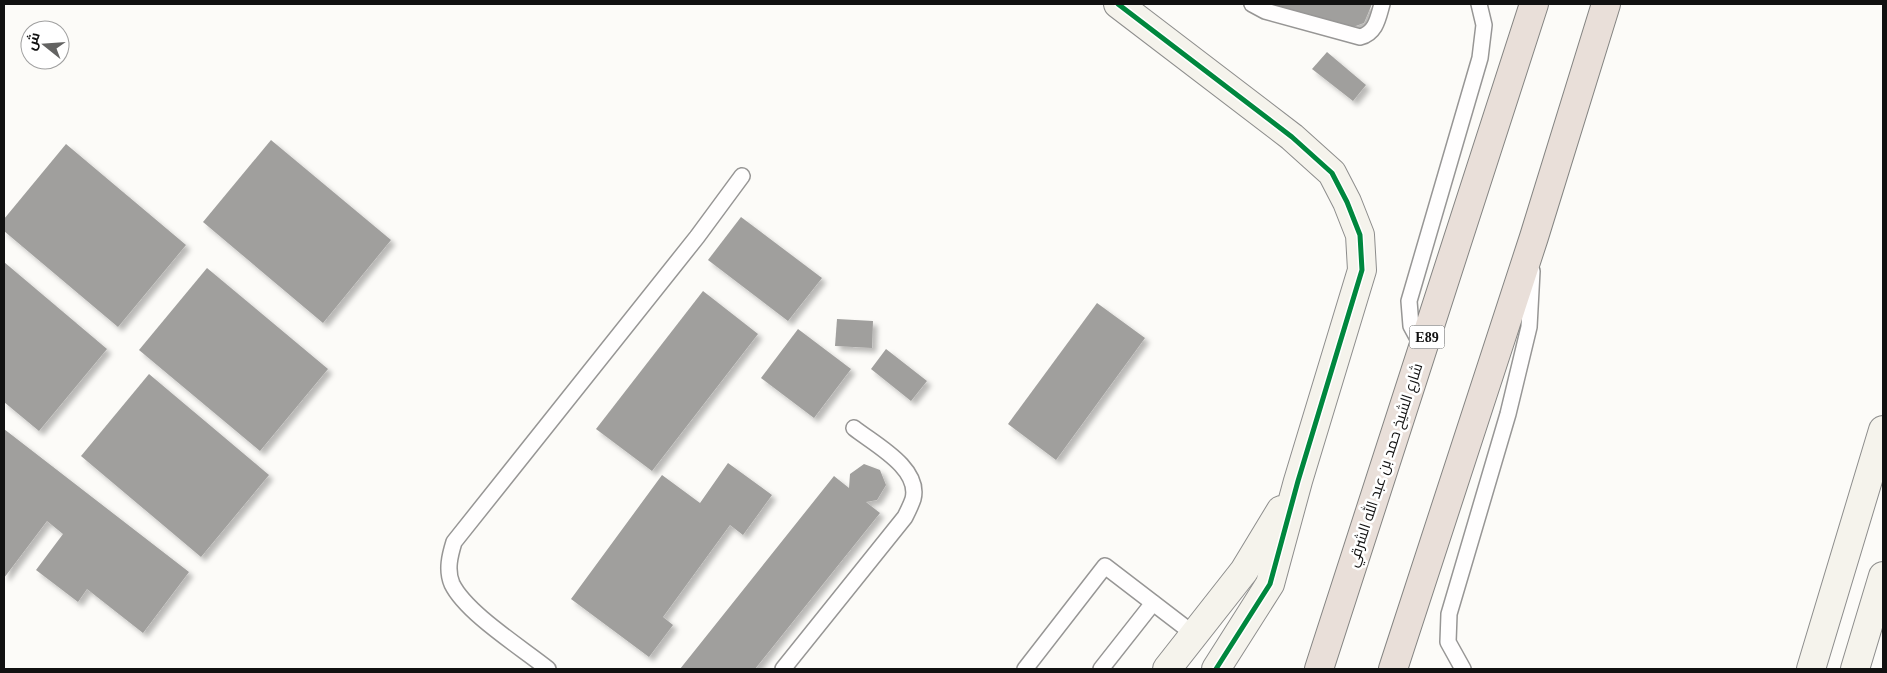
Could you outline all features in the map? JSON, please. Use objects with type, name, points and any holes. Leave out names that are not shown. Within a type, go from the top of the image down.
[{"type":"highway","name":"شارع الشيخ حمد بن عبد الله الشرقي","points":[[1319,669],[1534,4]]},
{"type":"highway","points":[[1393,669],[1534,237],[1606,4]]},
{"type":"street","points":[[1118,4],[1292,137],[1332,173],[1360,235],[1362,270],[1298,481],[1270,584],[1216,669]]},
{"type":"street","points":[[1811,669],[1883,430]]},
{"type":"street","points":[[1168,669],[1244,572],[1298,481]]},
{"type":"street","points":[[1855,669],[1883,576]]},
{"type":"lane","points":[[1252,4],[1265,11],[1360,37],[1368,35],[1373,29],[1382,4]]},
{"type":"lane","points":[[1423,348],[1411,326],[1409,301],[1480,58],[1484,25],[1479,4]]},
{"type":"lane","points":[[548,669],[468,606],[452,583],[448,561],[454,542],[697,237],[742,176]]},
{"type":"lane","points":[[1463,669],[1448,642],[1449,614],[1495,462],[1529,327],[1534,237]]},
{"type":"lane","points":[[783,669],[905,517],[914,498],[912,479],[905,467],[854,428]]},
{"type":"lane","points":[[1025,669],[1105,566],[1194,635]]},
{"type":"lane","points":[[1101,669],[1153,603]]},
{"type":"building","points":[[1266,4],[1372,4],[1364,23],[1350,28]]},
{"type":"building","points":[[1327,52],[1366,85],[1353,101],[1312,69]]},
{"type":"building","points":[[271,140],[391,240],[323,323],[203,222]]},
{"type":"building","points":[[66,144],[186,245],[118,327],[4,231],[4,219]]},
{"type":"building","points":[[741,217],[822,278],[788,321],[708,260]]},
{"type":"building","points":[[4,262],[107,349],[39,431],[4,402]]},
{"type":"building","points":[[207,268],[328,369],[260,451],[139,350]]},
{"type":"building","points":[[703,291],[758,334],[652,471],[596,429]]},
{"type":"building","points":[[1097,303],[1145,338],[1056,460],[1008,424]]},
{"type":"building","points":[[837,319],[873,321],[872,348],[835,346]]},
{"type":"building","points":[[798,329],[851,369],[814,418],[761,378]]},
{"type":"building","points":[[886,349],[927,381],[911,401],[871,369]]},
{"type":"building","points":[[149,374],[269,475],[201,557],[81,456]]},
{"type":"building","points":[[4,429],[189,572],[143,633],[87,589],[78,602],[36,570],[63,534],[47,521],[4,578]]},
{"type":"building","points":[[728,463],[772,495],[743,535],[730,525],[663,617],[673,625],[649,657],[571,599],[662,475],[700,503]]},
{"type":"building","points":[[864,464],[880,470],[886,485],[877,500],[866,502],[880,513],[755,669],[680,669],[834,476],[849,488],[850,474]]},
{"type":"cycle path","points":[[1118,4],[1292,137],[1332,173],[1347,202],[1360,235],[1362,270],[1298,481],[1270,584],[1216,669]]}]
